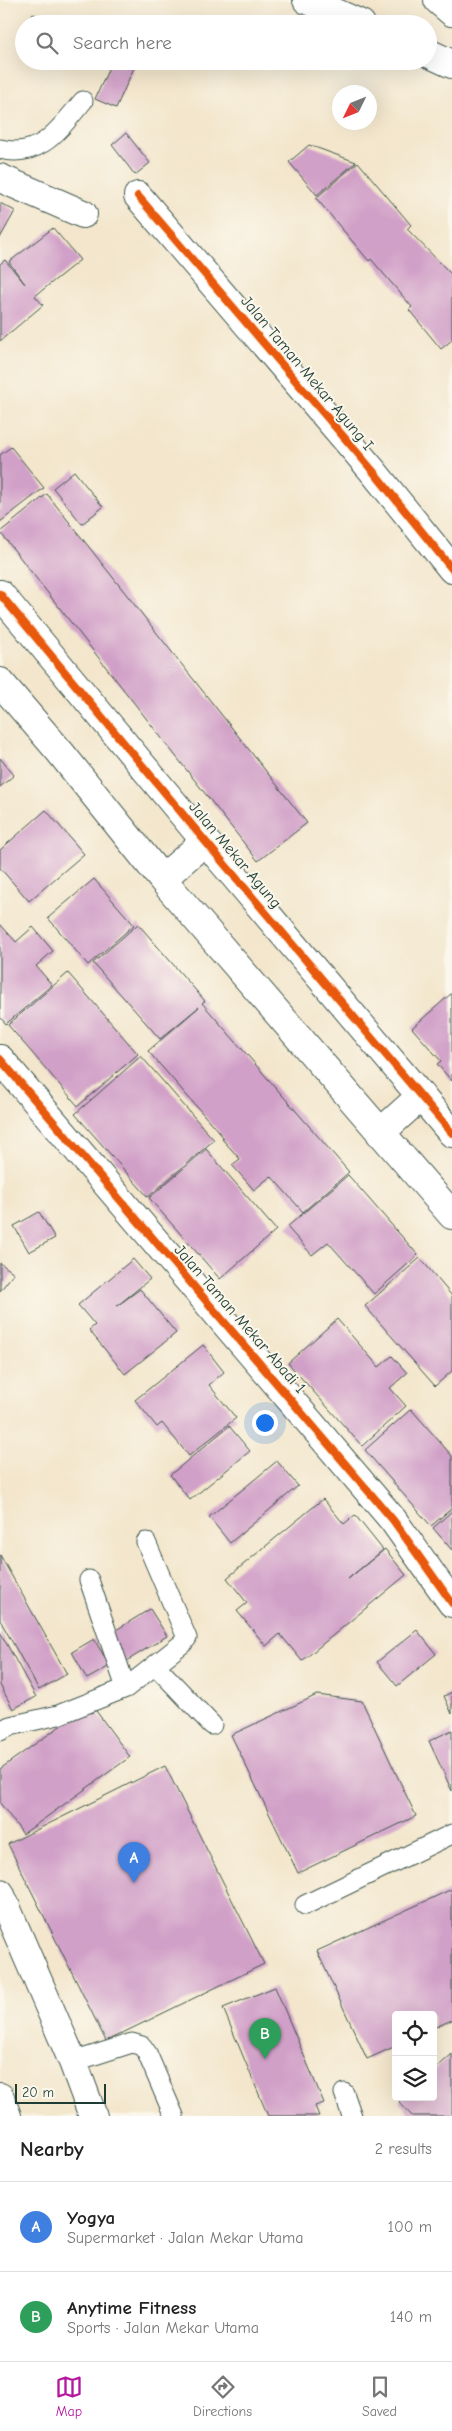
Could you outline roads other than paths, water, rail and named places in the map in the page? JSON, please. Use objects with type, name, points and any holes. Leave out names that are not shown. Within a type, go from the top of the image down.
[{"type":"main road","points":[[307,0],[341,15]]},
{"type":"main road","points":[[438,0],[452,12]]},
{"type":"main road","points":[[437,57],[452,64]]},
{"type":"main road","points":[[0,178],[83,214]]},
{"type":"main road","name":"Jalan Taman Mekar Agung I","points":[[138,196],[372,470],[452,570]]},
{"type":"main road","name":"Jalan Mekar Agung","points":[[0,594],[205,841],[452,1132]]},
{"type":"main road","points":[[0,682],[60,752],[162,879],[380,1133],[448,1201]]},
{"type":"main road","points":[[162,879],[205,841]]},
{"type":"main road","name":"Jalan Taman Mekar Abadi 1","points":[[0,1059],[393,1520],[452,1603]]},
{"type":"main road","points":[[380,1133],[421,1096]]},
{"type":"main road","points":[[0,1893],[73,2062],[93,2116]]},
{"type":"main road","points":[[0,2097],[7,2116]]},
{"type":"lane","points":[[0,149],[23,152],[49,141],[83,101]]},
{"type":"lane","points":[[0,1731],[10,1726],[58,1715],[126,1688],[156,1666],[187,1638],[146,1542]]},
{"type":"lane","points":[[88,1580],[126,1688]]},
{"type":"lane","points":[[156,1666],[212,1725]]},
{"type":"lane","points":[[305,1905],[452,1834]]},
{"type":"lane","points":[[73,2062],[132,2043],[142,2046],[148,2053],[174,2116]]},
{"type":"lane","points":[[344,2093],[352,2116]]},
{"type":"place","name":"Yogya","points":[[134,1883]]},
{"type":"place","name":"Anytime Fitness","points":[[265,2059]]}]
